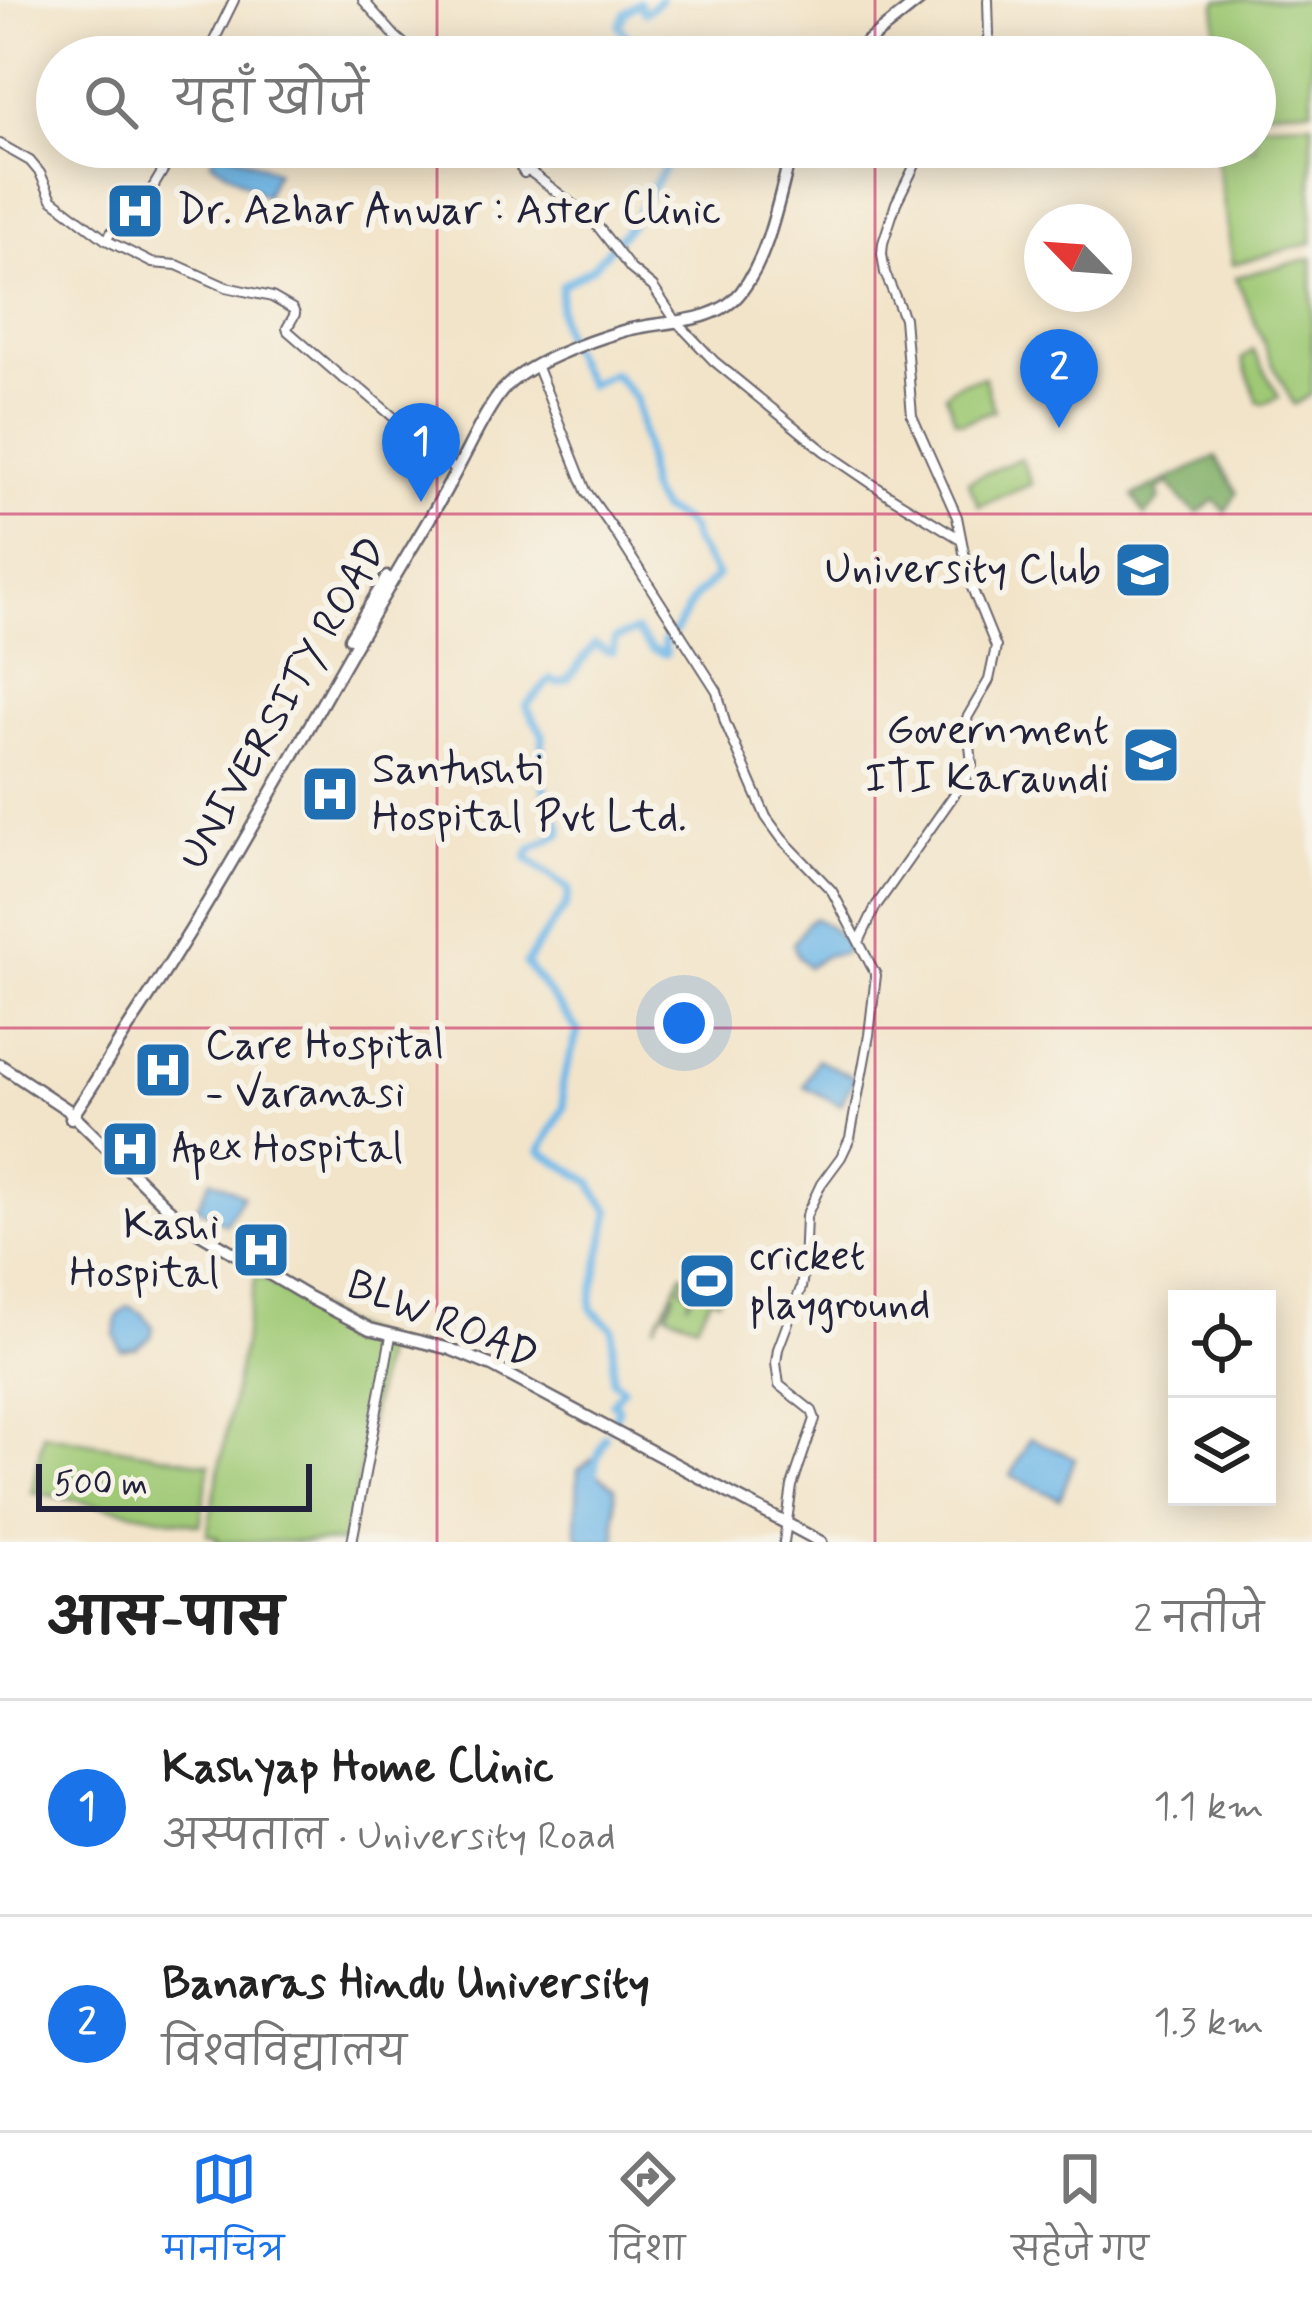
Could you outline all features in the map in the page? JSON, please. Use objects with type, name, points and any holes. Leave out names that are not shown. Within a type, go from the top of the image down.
[{"type":"main road","points":[[865,36],[910,0]]},
{"type":"main road","points":[[875,36],[920,0]]},
{"type":"main road","points":[[454,469],[486,403],[520,368],[624,331],[715,306],[732,293],[754,256],[783,168]]},
{"type":"main road","name":"UNIVERSITY ROAD","points":[[74,1113],[202,913],[493,403],[507,385],[566,350]]},
{"type":"main road","name":"BLW ROAD","points":[[0,1067],[74,1113],[169,1215],[192,1233],[340,1321],[449,1353],[534,1389],[810,1542]]},
{"type":"main road","points":[[786,1526],[821,1542]]},
{"type":"street","points":[[216,36],[234,0]]},
{"type":"street","points":[[363,0],[394,36]]},
{"type":"street","points":[[988,0],[989,36]]},
{"type":"street","points":[[0,144],[30,160],[52,199],[106,240],[152,263],[177,265],[226,287],[272,297],[293,309],[296,314],[288,332],[454,469]]},
{"type":"street","points":[[106,240],[125,213],[149,194],[164,168]]},
{"type":"street","points":[[521,168],[584,210],[713,362],[824,451],[960,539]]},
{"type":"street","points":[[859,943],[876,906],[972,768],[967,718],[988,680],[996,647],[970,584],[957,518],[912,416],[904,317],[885,273],[883,243],[913,168]]},
{"type":"street","points":[[536,365],[586,491],[716,691],[766,817],[832,891],[876,975],[850,1138],[808,1210],[801,1288],[779,1340],[779,1385],[812,1411],[815,1419],[792,1486],[784,1542]]},
{"type":"street","points":[[352,1542],[390,1339]]},
{"type":"green space","points":[[1219,0],[1312,0],[1312,108],[1276,110],[1276,36],[1215,36]]},
{"type":"green space","points":[[1312,122],[1312,243],[1233,264],[1218,168],[1276,168],[1276,123]]},
{"type":"green space","points":[[1312,258],[1312,394],[1294,405],[1236,277]]},
{"type":"green space","points":[[1253,350],[1279,397],[1263,404],[1258,402],[1242,359]]},
{"type":"green space","points":[[984,377],[994,410],[963,422],[955,420],[946,394],[958,384]]},
{"type":"green space","points":[[1216,457],[1237,493],[1225,512],[1215,500],[1198,513],[1169,483],[1157,491],[1160,499],[1145,516],[1133,496]]},
{"type":"green space","points":[[1021,458],[1032,484],[979,506],[968,481]]},
{"type":"green space","points":[[707,1271],[714,1274],[713,1279],[716,1275],[727,1280],[718,1300],[712,1296],[696,1324],[667,1313],[676,1292],[654,1327],[682,1274],[689,1276],[680,1287],[691,1293],[687,1304],[695,1292],[711,1296],[699,1287]]},
{"type":"green space","points":[[256,1275],[385,1342],[346,1542],[217,1542],[218,1538],[207,1534]]},
{"type":"green space","points":[[43,1434],[210,1464],[200,1525],[32,1492]]},
{"type":"water","points":[[222,168],[276,172],[265,196]]},
{"type":"water","points":[[814,918],[850,948],[808,967],[793,944]]},
{"type":"water","points":[[817,1059],[855,1078],[840,1105],[804,1086]]},
{"type":"water","points":[[211,1179],[243,1195],[225,1224],[197,1207]]},
{"type":"water","points":[[128,1306],[142,1313],[153,1327],[151,1337],[136,1348],[121,1350],[115,1335],[117,1317]]},
{"type":"water","points":[[1030,1438],[1075,1458],[1060,1499],[1011,1476]]},
{"type":"water","points":[[592,1459],[597,1474],[615,1487],[616,1542],[582,1542],[576,1531],[578,1470]]},
{"type":"waterway","points":[[627,36],[619,26],[625,13],[639,3],[645,13],[660,0]]},
{"type":"waterway","points":[[611,1427],[619,1408],[612,1403],[623,1388],[613,1380],[613,1328],[592,1310],[591,1301],[610,1211],[591,1182],[540,1151],[564,1107],[562,1084],[578,1031],[526,964],[564,909],[569,889],[527,858],[531,849],[560,834],[561,829],[540,768],[543,735],[526,706],[551,679],[557,683],[567,680],[595,644],[613,652],[615,639],[636,631],[651,649],[666,654],[664,641],[695,597],[717,576],[691,530],[661,510],[649,490],[636,399],[613,373],[589,385],[565,338],[560,314],[562,285],[592,268],[632,223],[665,168]]},
{"type":"waterway","points":[[589,1309],[608,1326]]},
{"type":"waterway","points":[[610,1377],[611,1332]]},
{"type":"waterway","points":[[594,1478],[605,1437]]},
{"type":"place","name":"Dr. Azhar Anwar : Aster Clinic","points":[[135,211]]},
{"type":"place","name":"Banaras Hindu University","points":[[1059,428]]},
{"type":"place","name":"Kashyap Home Clinic","points":[[421,502]]},
{"type":"place","name":"University Club","points":[[1143,570]]},
{"type":"place","name":"Government ITI Karaundi","points":[[1151,755]]},
{"type":"place","name":"Santushti Hospital Pvt Ltd.","points":[[330,794]]},
{"type":"place","name":"Care Hospital - Varanasi","points":[[163,1070]]},
{"type":"place","name":"Apex Hospital","points":[[130,1149]]},
{"type":"place","name":"Kashi Hospital","points":[[261,1250]]},
{"type":"place","name":"cricket playground","points":[[707,1281]]}]
